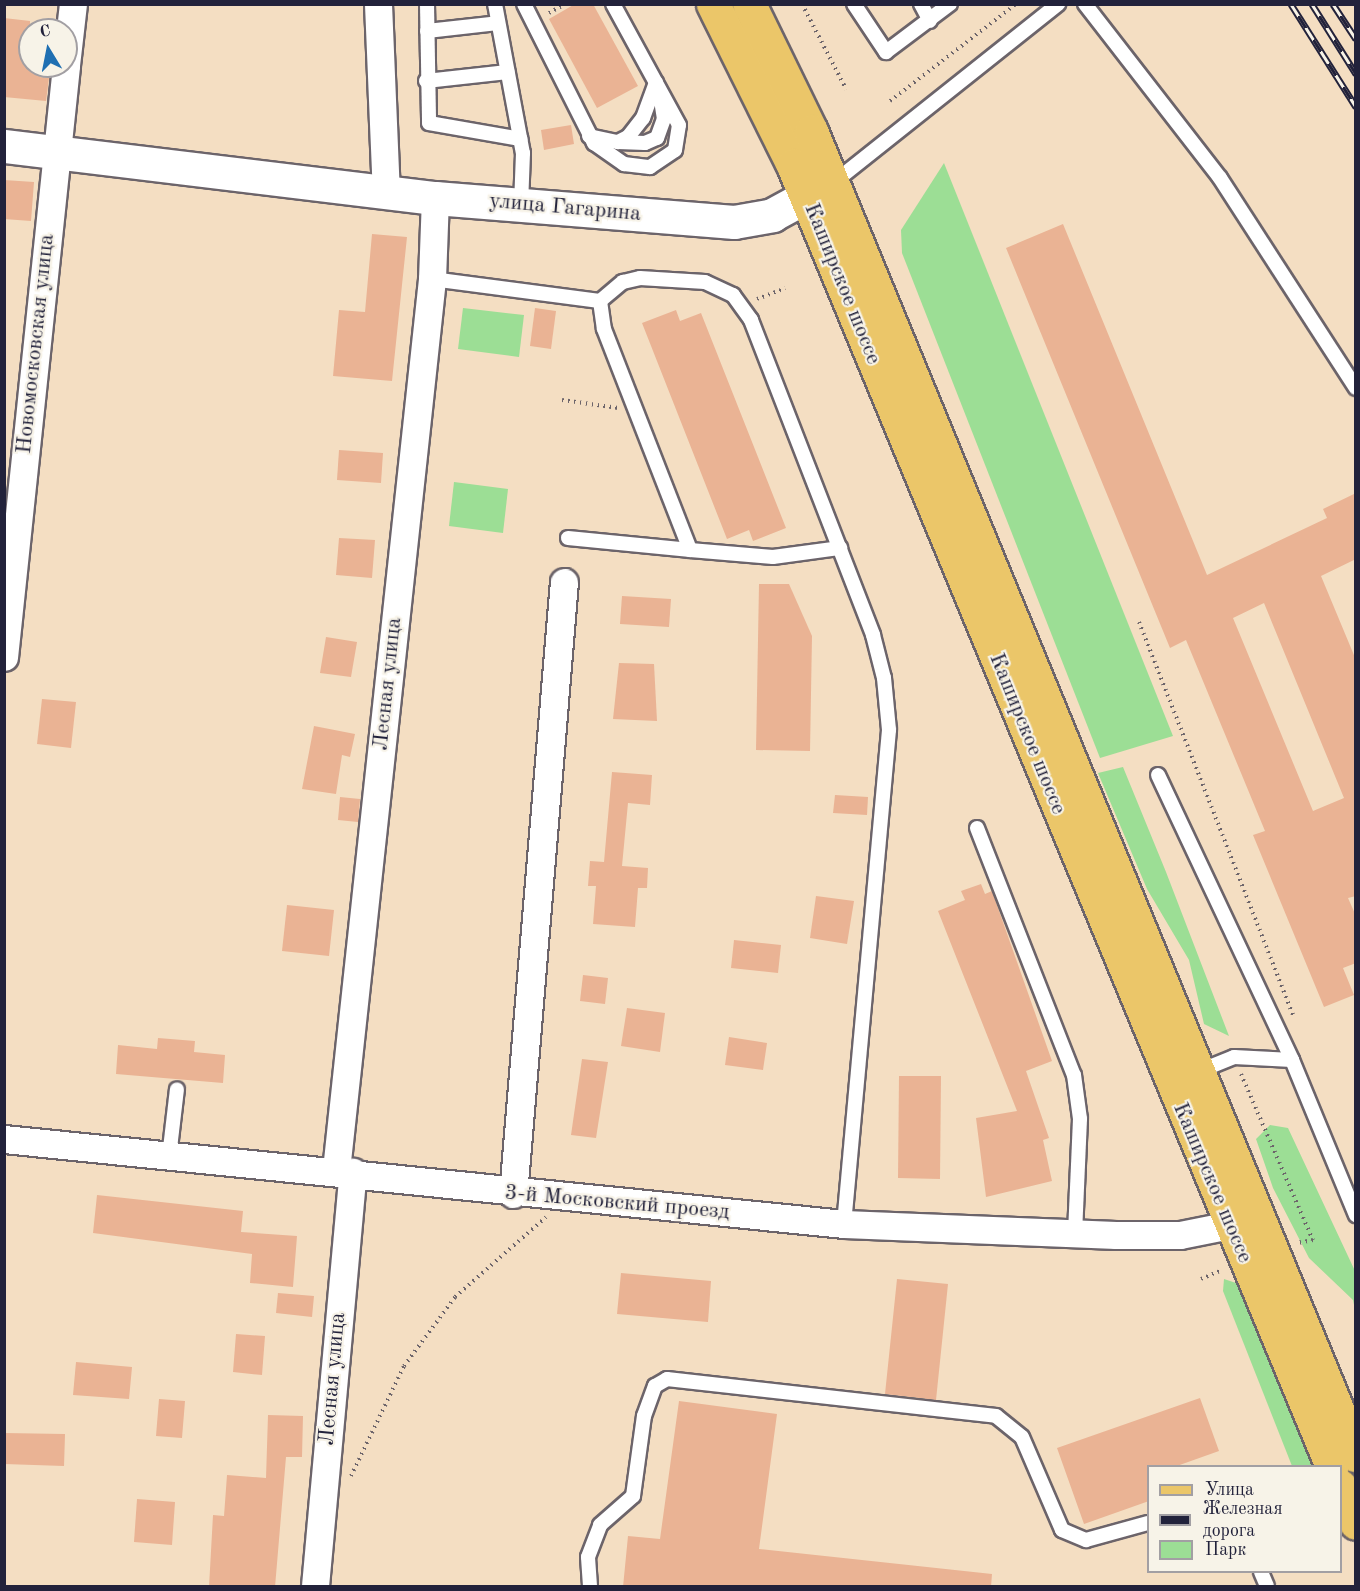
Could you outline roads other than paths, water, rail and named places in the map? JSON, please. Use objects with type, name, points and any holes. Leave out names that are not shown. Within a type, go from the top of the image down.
[{"type":"main road","name":"Каширское шоссе","points":[[713,4],[819,190],[1356,1455]]},
{"type":"main road","name":"Каширское шоссе","points":[[748,4],[819,190],[1230,1225],[1331,1465]]},
{"type":"main road","points":[[1342,1488],[1356,1523]]},
{"type":"street","points":[[378,4],[386,192]]},
{"type":"street","name":"Новомосковская улица","points":[[4,657],[64,78]]},
{"type":"street","name":"улица Гагарина","points":[[4,146],[435,198],[742,222],[765,218],[819,190]]},
{"type":"street","name":"Лесная улица","points":[[315,1587],[345,1171],[432,279],[435,198]]},
{"type":"street","points":[[513,1194],[564,582]]},
{"type":"street","name":"3-й Московский проезд","points":[[4,1139],[169,1157],[345,1171],[513,1194],[844,1224],[1075,1235],[1180,1234],[1230,1225]]},
{"type":"lane","points":[[427,4],[426,116],[431,126],[521,139]]},
{"type":"lane","points":[[495,4],[521,139],[522,205]]},
{"type":"lane","points":[[524,4],[589,136],[624,164],[642,168],[664,161],[680,131],[613,4]]},
{"type":"lane","points":[[854,4],[886,52],[950,4]]},
{"type":"lane","points":[[921,4],[930,21]]},
{"type":"lane","name":"улица Гагарина","points":[[819,190],[1058,4]]},
{"type":"lane","points":[[1085,4],[1220,178],[1356,388]]},
{"type":"lane","points":[[427,31],[498,22]]},
{"type":"lane","points":[[426,81],[508,72]]},
{"type":"lane","points":[[589,136],[618,142],[645,143],[661,132],[656,82]]},
{"type":"lane","points":[[618,142],[639,125],[656,82]]},
{"type":"lane","points":[[432,279],[600,300],[623,282],[648,277],[713,284],[742,305],[873,635],[889,729],[844,1224]]},
{"type":"lane","points":[[600,300],[601,320],[690,550]]},
{"type":"lane","points":[[568,538],[773,557],[840,548]]},
{"type":"lane","points":[[1158,775],[1292,1060],[1356,1215]]},
{"type":"lane","points":[[977,828],[1074,1075],[1080,1119],[1075,1235]]},
{"type":"lane","points":[[1195,1073],[1234,1057],[1292,1060]]},
{"type":"lane","points":[[169,1157],[177,1089]]},
{"type":"lane","points":[[590,1587],[588,1557],[600,1525],[633,1496],[644,1416],[655,1386],[667,1379],[996,1416],[1022,1437],[1062,1530],[1086,1540],[1147,1524]]},
{"type":"lane","points":[[1262,1573],[1268,1587]]},
{"type":"railway","points":[[1291,4],[1356,107]]},
{"type":"railway","points":[[1312,4],[1356,74]]},
{"type":"railway","points":[[1333,4],[1356,39]]}]
